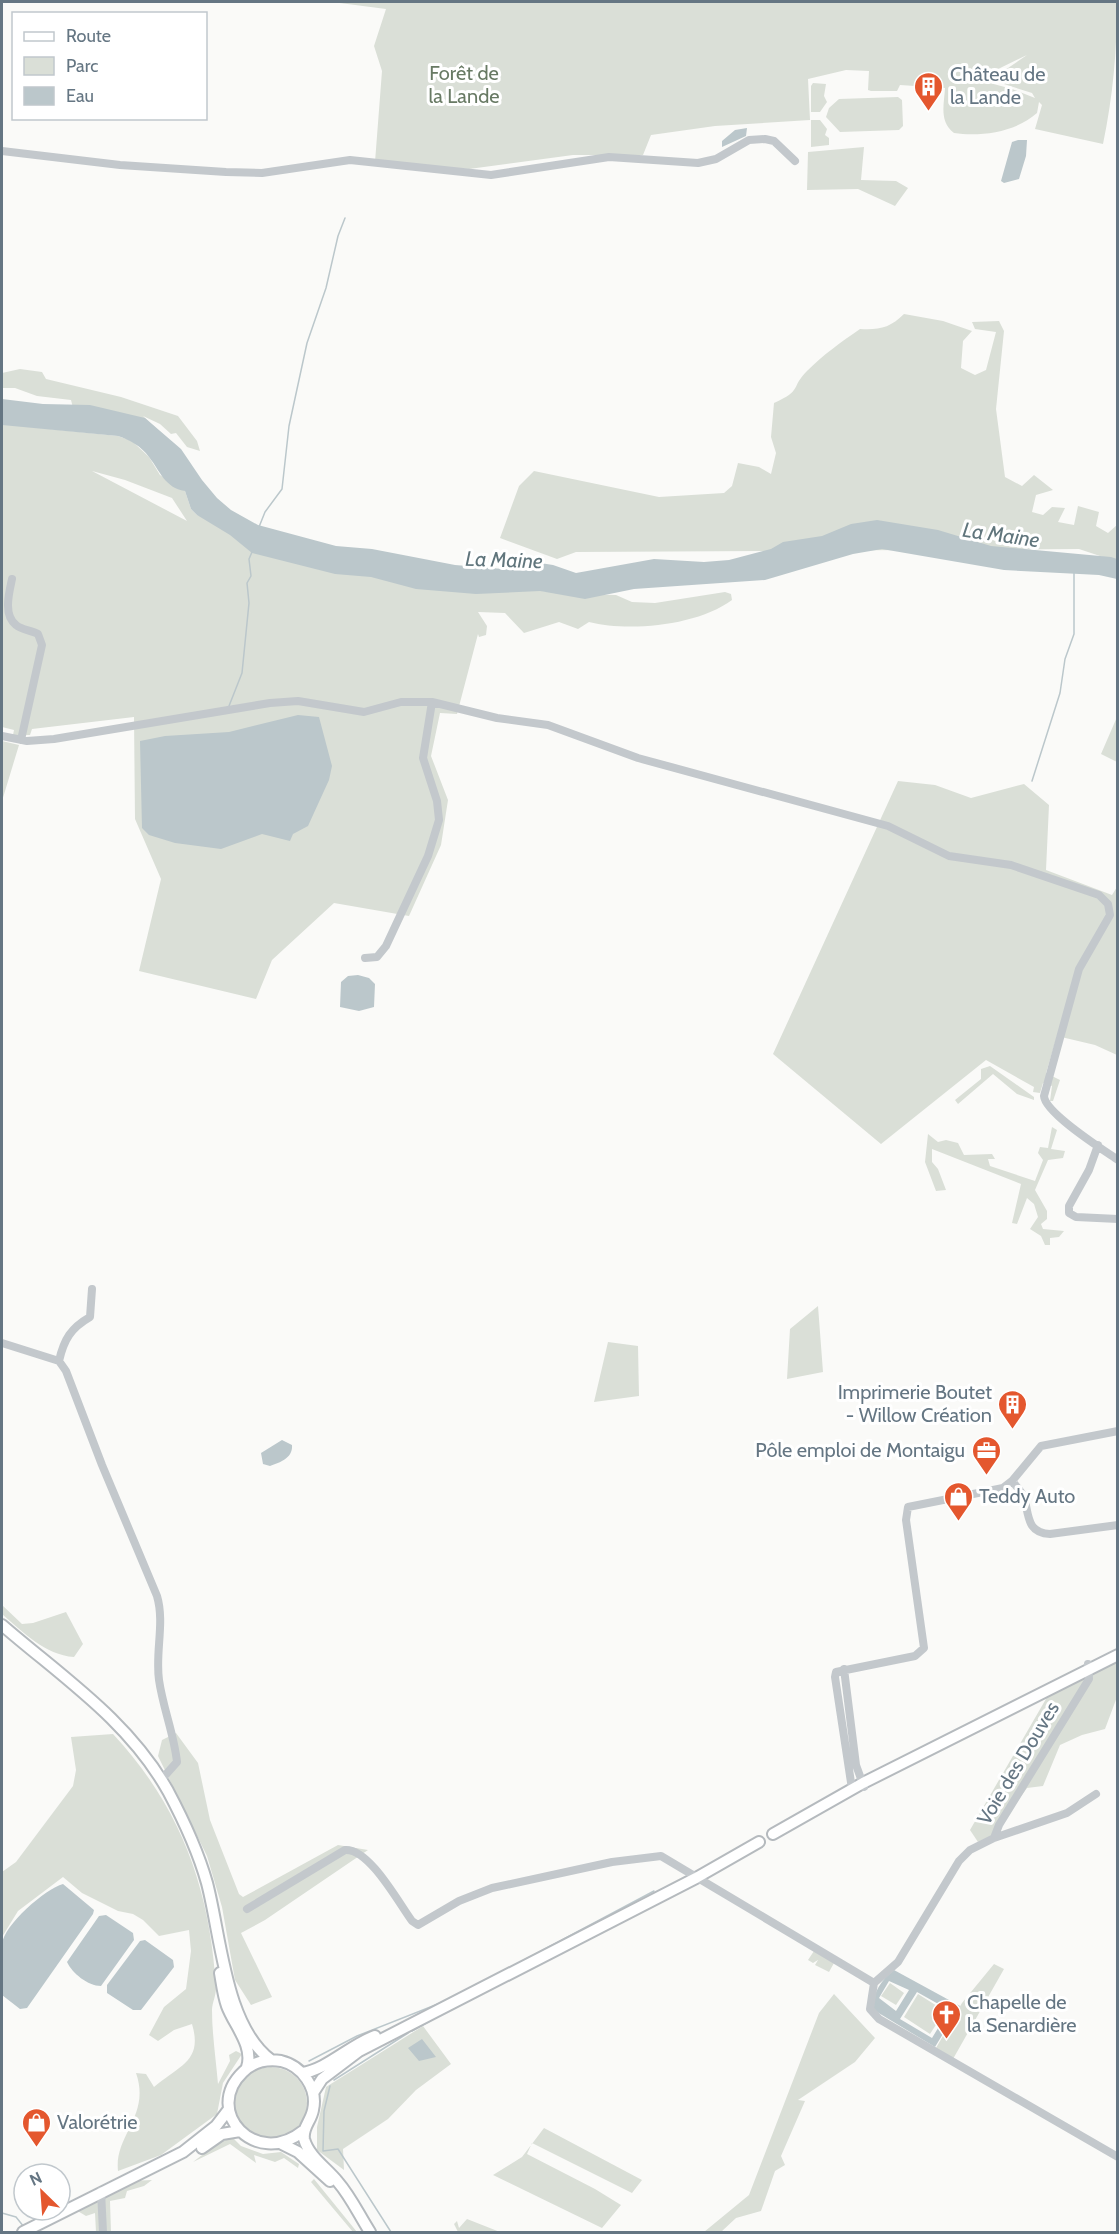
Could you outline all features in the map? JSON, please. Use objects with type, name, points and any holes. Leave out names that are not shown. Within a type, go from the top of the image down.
[{"type":"main road","points":[[2,1625],[93,1699],[120,1726],[161,1780],[194,1844],[235,2002],[256,2045],[271,2060],[294,2066],[302,2073],[313,2093],[314,2108],[303,2131],[282,2144]]},
{"type":"main road","points":[[773,1834],[1118,1649]]},
{"type":"main road","points":[[1089,1666],[1118,1655]]},
{"type":"main road","points":[[313,2093],[322,2079],[351,2056],[649,1901],[852,1789],[864,1785]]},
{"type":"main road","points":[[27,2230],[192,2146],[216,2126],[229,2109],[232,2087],[250,2060],[223,1995],[217,1928]]},
{"type":"main road","points":[[302,2073],[317,2070],[362,2041],[418,2022]]},
{"type":"main road","points":[[247,2067],[271,2060]]},
{"type":"main road","points":[[229,2109],[240,2132],[257,2143],[282,2144],[298,2152],[331,2182],[369,2232]]},
{"type":"main road","points":[[303,2131],[310,2153],[338,2181],[369,2232]]},
{"type":"main road","points":[[138,2174],[186,2158],[222,2134],[240,2132]]},
{"type":"street","points":[[2,151],[120,165],[226,172],[262,173],[350,160],[491,175],[609,157],[698,164],[716,159],[749,140],[765,139],[774,141],[795,161]]},
{"type":"street","points":[[12,579],[8,599],[10,617],[15,625],[38,634],[42,645],[21,740]]},
{"type":"street","points":[[2,736],[21,740],[54,739],[281,702],[298,701],[364,712],[401,702],[432,702],[497,718],[548,725],[638,758],[888,826],[949,856],[1011,865],[1099,895],[1108,904],[1110,915],[1079,969],[1044,1095],[1046,1103],[1055,1114],[1118,1160]]},
{"type":"street","points":[[365,958],[377,957],[386,946],[424,864],[439,820],[437,801],[423,758],[432,702]]},
{"type":"street","points":[[1098,1146],[1089,1170],[1069,1206],[1069,1213],[1076,1217],[1118,1219]]},
{"type":"street","points":[[59,1361],[66,1337],[90,1317],[92,1289]]},
{"type":"street","points":[[2,1343],[59,1361],[70,1379],[102,1465],[157,1596],[161,1616],[156,1657],[177,1762],[161,1780]]},
{"type":"street","points":[[852,1789],[836,1672],[915,1656],[924,1648],[906,1520],[908,1507],[997,1489],[1012,1481],[1041,1446],[1118,1431]]},
{"type":"street","points":[[1012,1481],[1023,1495],[1029,1522],[1039,1532],[1050,1534],[1118,1526]]},
{"type":"street","name":"Voie des Douves","points":[[874,1983],[897,1962],[959,1861],[970,1850],[994,1838],[999,1825],[1089,1679],[1089,1666]]},
{"type":"street","points":[[844,1669],[856,1765],[864,1785]]},
{"type":"street","points":[[994,1838],[1060,1816],[1096,1794]]},
{"type":"street","points":[[247,1909],[345,1850],[352,1850],[368,1860],[411,1921],[418,1925],[459,1901],[492,1888],[612,1862],[661,1856],[874,1983],[870,2009],[879,2019],[1118,2157]]},
{"type":"street","points":[[101,2191],[103,2232]]},
{"type":"green space","name":"Forêt de la Lande","points":[[332,2],[1117,2],[1114,73],[1103,144],[1035,129],[1042,105],[1039,102],[1037,113],[1009,129],[975,134],[954,133],[944,118],[945,88],[900,85],[897,91],[871,91],[868,90],[869,71],[846,70],[808,79],[810,120],[715,126],[651,135],[643,155],[573,155],[469,169],[375,162],[382,71],[374,46],[386,9]],"holes":[[[1027,55],[1008,68],[982,77],[1032,93],[1035,98],[968,77],[969,74],[992,72]]]},
{"type":"green space","points":[[813,83],[826,84],[824,96],[827,102],[820,112],[811,112]]},
{"type":"green space","points":[[898,97],[902,100],[903,126],[899,130],[840,132],[826,117],[829,108],[839,99]]},
{"type":"green space","points":[[811,120],[820,120],[827,129],[825,135],[829,138],[829,145],[811,147]]},
{"type":"green space","points":[[864,147],[861,180],[896,181],[908,188],[895,206],[858,189],[807,190],[808,152]]},
{"type":"green space","points":[[904,314],[943,321],[972,331],[963,341],[961,368],[975,375],[986,370],[996,332],[975,329],[972,322],[999,321],[1004,331],[996,409],[1005,477],[1022,486],[1034,475],[1053,490],[1036,495],[1032,512],[1043,515],[1052,507],[1065,508],[1058,522],[1074,525],[1078,506],[1099,512],[1096,526],[1108,533],[1117,525],[1118,562],[1079,549],[576,552],[557,559],[500,538],[519,486],[534,471],[659,497],[724,493],[732,486],[738,463],[759,467],[771,474],[776,453],[771,437],[774,403],[793,392],[813,365],[860,329],[884,327]]},
{"type":"green space","points":[[20,369],[42,372],[46,379],[121,397],[178,416],[197,441],[200,451],[187,447],[176,433],[171,434],[160,424],[143,416],[171,442],[167,444],[73,408],[71,400],[37,396],[15,388],[2,388],[2,373]]},
{"type":"green space","points":[[2,424],[118,436],[132,441],[149,457],[160,475],[185,491],[191,509],[197,515],[523,589],[570,594],[616,595],[632,602],[655,603],[725,592],[731,594],[732,600],[700,616],[682,621],[642,626],[589,622],[578,629],[559,622],[524,633],[505,613],[478,612],[487,626],[486,635],[479,637],[478,634],[457,714],[440,713],[431,756],[448,800],[441,845],[409,916],[334,903],[272,960],[256,999],[139,971],[161,879],[135,819],[134,717],[32,729],[30,735],[13,735],[14,730],[2,727]],"holes":[[[92,471],[125,480],[172,498],[187,521]]]},
{"type":"green space","points":[[1117,717],[1117,762],[1101,754]]},
{"type":"green space","points":[[2,741],[19,745],[2,801]]},
{"type":"green space","points":[[898,781],[935,785],[971,798],[1024,784],[1049,805],[1046,870],[1112,895],[1117,887],[1117,1055],[1095,1045],[1057,1036],[1046,1073],[1060,1080],[1053,1101],[1050,1101],[1052,1086],[1043,1083],[1040,1093],[1033,1092],[1034,1087],[986,1060],[881,1144],[773,1054]]},
{"type":"green space","points":[[990,1066],[1034,1097],[1034,1100],[1017,1094],[993,1074],[958,1104],[955,1100],[981,1079],[981,1069]]},
{"type":"green space","points":[[1052,1127],[1057,1130],[1051,1149],[1065,1151],[1063,1158],[1048,1160],[1035,1190],[1047,1211],[1047,1219],[1041,1224],[1043,1229],[1064,1231],[1059,1237],[1050,1238],[1050,1245],[1045,1245],[1041,1236],[1030,1229],[1038,1217],[1034,1204],[1027,1198],[1017,1224],[1012,1223],[1021,1184],[932,1149],[932,1162],[938,1169],[946,1190],[936,1191],[925,1162],[928,1134],[938,1142],[946,1140],[958,1143],[964,1155],[992,1154],[995,1159],[988,1159],[990,1166],[1035,1181],[1043,1160],[1038,1153],[1040,1147],[1048,1148]]},
{"type":"green space","points":[[818,1306],[823,1372],[787,1379],[790,1329]]},
{"type":"green space","points":[[608,1342],[638,1346],[639,1396],[594,1402]]},
{"type":"green space","points":[[2,1605],[22,1624],[33,1623],[66,1612],[83,1644],[74,1657],[53,1652],[35,1642],[2,1614]]},
{"type":"green space","points":[[1117,1657],[1117,1697],[1105,1729],[1082,1735],[1060,1745],[1043,1786],[1027,1788],[993,1835],[978,1842],[970,1830],[1050,1692]]},
{"type":"green space","points":[[176,1733],[198,1763],[210,1820],[239,1894],[243,1897],[338,1845],[368,1850],[265,1920],[241,1933],[272,1997],[251,2005],[235,1980],[222,1907],[207,1856],[158,1756],[162,1740]]},
{"type":"green space","points":[[113,1734],[137,1762],[174,1820],[199,1883],[213,1952],[216,1988],[212,2019],[218,2084],[230,2061],[229,2055],[236,2051],[242,2054],[223,2083],[217,2114],[161,2155],[118,2171],[121,2147],[139,2101],[136,2073],[146,2074],[154,2087],[187,2061],[192,2054],[195,2036],[192,2024],[174,2030],[158,2041],[149,2035],[164,2007],[186,1989],[191,1951],[189,1930],[159,1936],[143,1920],[133,1914],[118,1911],[82,1893],[63,1877],[18,1911],[2,1937],[2,1872],[16,1862],[73,1786],[76,1770],[71,1737]]},
{"type":"green space","points":[[814,1951],[834,1963],[829,1972],[815,1965],[818,1960],[813,1963],[808,1960]]},
{"type":"green space","points":[[994,1964],[1004,1969],[953,2059],[936,2048],[962,2003]]},
{"type":"green space","points":[[890,1983],[904,1993],[896,2005],[881,1996]]},
{"type":"green space","points":[[834,1994],[875,2038],[855,2062],[798,2100],[805,2101],[781,2156],[785,2165],[775,2171],[761,2211],[736,2218],[721,2232],[704,2232],[749,2195],[819,2013]]},
{"type":"green space","points":[[918,1994],[945,2011],[930,2034],[904,2017]]},
{"type":"green space","points":[[423,2026],[451,2064],[416,2090],[388,2119],[343,2149],[344,2170],[317,2150],[317,2127],[326,2087]]},
{"type":"green space","points":[[278,2067],[297,2077],[305,2089],[307,2103],[305,2117],[297,2129],[285,2137],[264,2139],[245,2129],[237,2117],[235,2096],[245,2077],[257,2069]]},
{"type":"green space","points":[[544,2128],[642,2180],[632,2193],[532,2143]]},
{"type":"green space","points":[[233,2138],[241,2146],[263,2154],[281,2152],[299,2164],[298,2168],[284,2158],[275,2162],[254,2155],[256,2163],[230,2144],[193,2162],[219,2142]]},
{"type":"green space","points":[[531,2145],[527,2154],[621,2205],[602,2228],[493,2175],[522,2157]]},
{"type":"green space","points":[[314,2179],[357,2232],[353,2232],[311,2182]]},
{"type":"green space","points":[[152,2180],[144,2186],[127,2191],[125,2198],[110,2201],[111,2232],[96,2232],[95,2213],[86,2216],[76,2210],[131,2181]]},
{"type":"green space","points":[[467,2219],[500,2232],[458,2232],[454,2224],[457,2221],[459,2228]]},
{"type":"water","points":[[747,128],[746,136],[722,147],[722,141],[735,130]]},
{"type":"water","points":[[1027,140],[1026,156],[1019,179],[1004,183],[1001,181],[1012,142]]},
{"type":"water","points":[[2,399],[43,404],[90,405],[145,418],[181,449],[202,480],[231,510],[258,525],[336,546],[372,549],[455,565],[503,569],[534,562],[553,565],[576,573],[654,559],[704,562],[729,560],[771,549],[783,542],[822,536],[851,524],[877,520],[938,530],[991,546],[1111,557],[1117,559],[1117,579],[1099,575],[1004,570],[882,549],[853,554],[765,580],[634,589],[585,599],[540,591],[476,594],[416,589],[371,577],[335,574],[252,553],[230,535],[197,515],[191,509],[185,491],[168,483],[146,453],[127,439],[118,436],[2,425]]},
{"type":"water","points":[[298,715],[319,717],[332,766],[329,780],[308,826],[293,834],[290,841],[262,834],[221,849],[175,843],[149,835],[142,828],[140,741],[165,736],[229,732]]},
{"type":"water","points":[[358,975],[369,978],[375,984],[374,1007],[359,1011],[340,1007],[341,982],[348,976]]},
{"type":"water","points":[[282,1440],[292,1445],[291,1453],[282,1461],[270,1466],[263,1464],[261,1453]]},
{"type":"water","points":[[63,1884],[94,1910],[93,1914],[27,2008],[20,2009],[2,1995],[1,1957],[4,1936],[17,1918],[36,1900]]},
{"type":"water","points":[[106,1915],[133,1933],[134,1940],[101,1986],[91,1984],[81,1978],[67,1962],[99,1916]]},
{"type":"water","points":[[145,1940],[173,1960],[174,1967],[141,2010],[133,2010],[107,1993],[107,1985],[140,1941]]},
{"type":"water","points":[[894,1970],[960,2006],[935,2047],[872,2009],[874,1997]],"holes":[[[889,1981],[909,1990],[896,2011],[879,1998]],[[917,1992],[949,2010],[932,2038],[900,2019]]]},
{"type":"water","points":[[422,2039],[436,2057],[419,2061],[408,2048]]},
{"type":"waterway","points":[[259,527],[265,512],[282,489],[289,426],[307,343],[326,288],[338,236],[345,218]]},
{"type":"waterway","points":[[229,706],[242,673],[249,603],[247,583],[251,576],[249,559],[252,552]]},
{"type":"waterway","points":[[1032,781],[1060,693],[1065,659],[1074,634],[1074,572]]},
{"type":"waterway","points":[[498,1974],[654,1891]]},
{"type":"waterway","points":[[309,2061],[357,2036],[443,2002]]},
{"type":"waterway","points":[[412,2031],[444,2013]]},
{"type":"waterway","points":[[334,2080],[408,2033]]},
{"type":"waterway","points":[[330,2086],[324,2111],[323,2151],[338,2149],[391,2232]]},
{"type":"waterway","points":[[2,2213],[16,2217],[24,2227]]},
{"type":"place","name":"Château de la Lande","points":[[929,112]]},
{"type":"place","name":"Imprimerie Boutet - Willow Création","points":[[1013,1430]]},
{"type":"place","name":"Pôle emploi de Montaigu","points":[[986,1476]]},
{"type":"place","name":"Teddy Auto","points":[[958,1522]]},
{"type":"place","name":"Chapelle de la Senardière","points":[[946,2040]]},
{"type":"place","name":"Valorétrie","points":[[36,2148]]},
{"type":"water label","name":"La Maine","points":[[1001,535]]},
{"type":"water label","name":"La Maine","points":[[504,560]]}]
